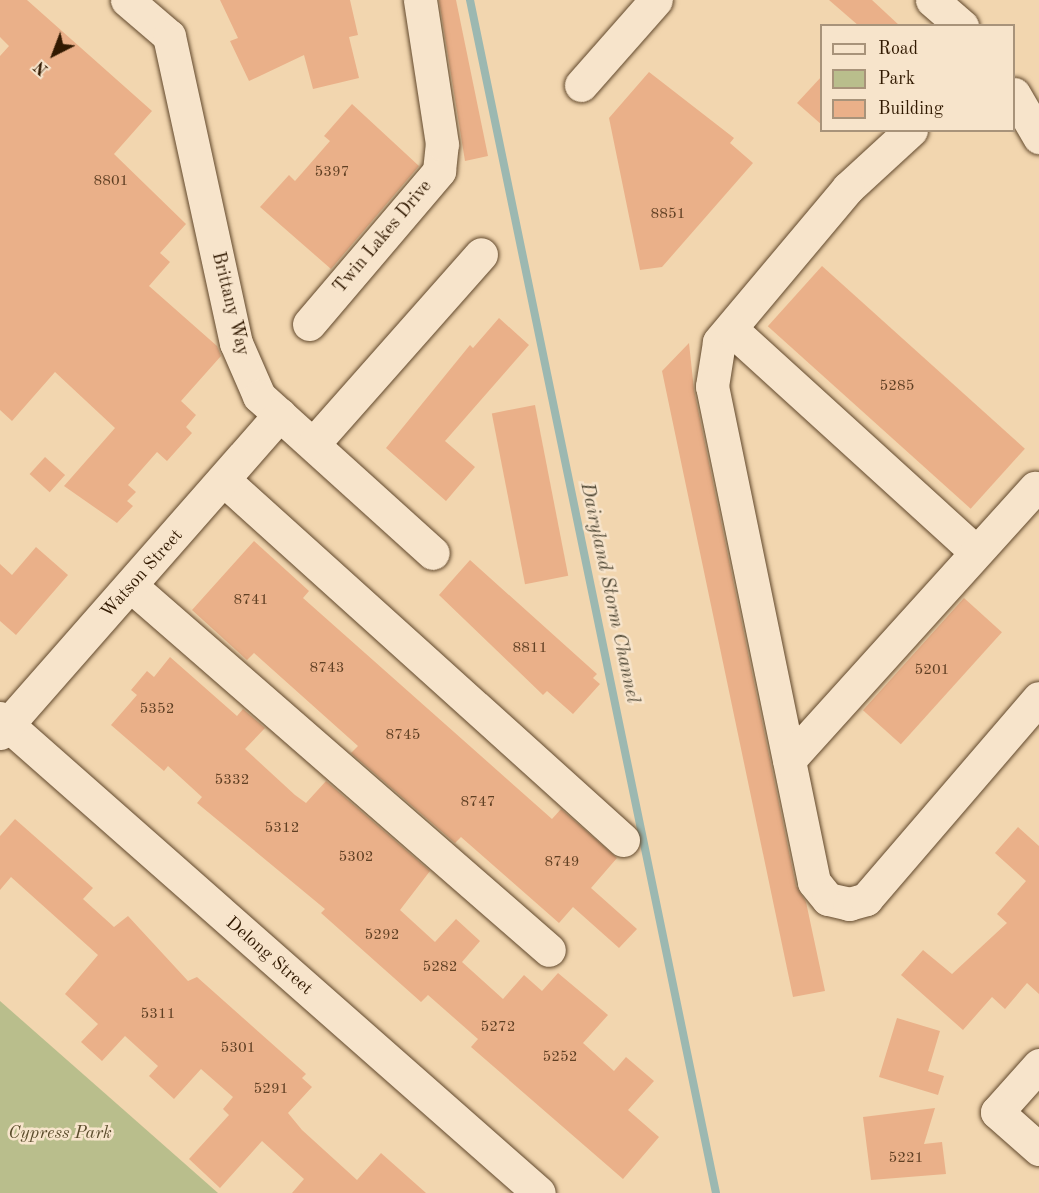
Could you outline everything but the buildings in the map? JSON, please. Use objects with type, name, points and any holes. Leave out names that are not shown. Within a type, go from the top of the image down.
[{"type":"street","name":"Brittany Way","points":[[127,0],[169,36],[236,343],[260,396],[433,553]]},
{"type":"street","name":"Twin Lakes Drive","points":[[309,324],[439,171],[442,144],[420,0]]},
{"type":"street","points":[[581,85],[656,0]]},
{"type":"street","points":[[932,0],[960,24]]},
{"type":"street","points":[[1015,96],[1039,137]]},
{"type":"street","points":[[909,132],[848,188],[719,342],[712,386],[814,882],[828,899],[849,904],[866,899],[1039,698]]},
{"type":"street","points":[[314,443],[481,254]]},
{"type":"street","points":[[731,329],[976,552]]},
{"type":"street","name":"Watson Street","points":[[2,725],[225,481],[280,414]]},
{"type":"street","points":[[225,481],[623,840]]},
{"type":"street","points":[[789,760],[976,552],[1038,493]]},
{"type":"street","points":[[131,586],[549,950]]},
{"type":"street","name":"Delong Street","points":[[2,725],[539,1193]]},
{"type":"street","points":[[1039,1065],[997,1112],[1039,1149]]},
{"type":"green space","name":"Cypress Park","points":[[0,1001],[125,1111],[218,1193],[0,1193]]},
{"type":"waterway","name":"Dairyland Storm Channel","points":[[470,0],[716,1193]]}]
